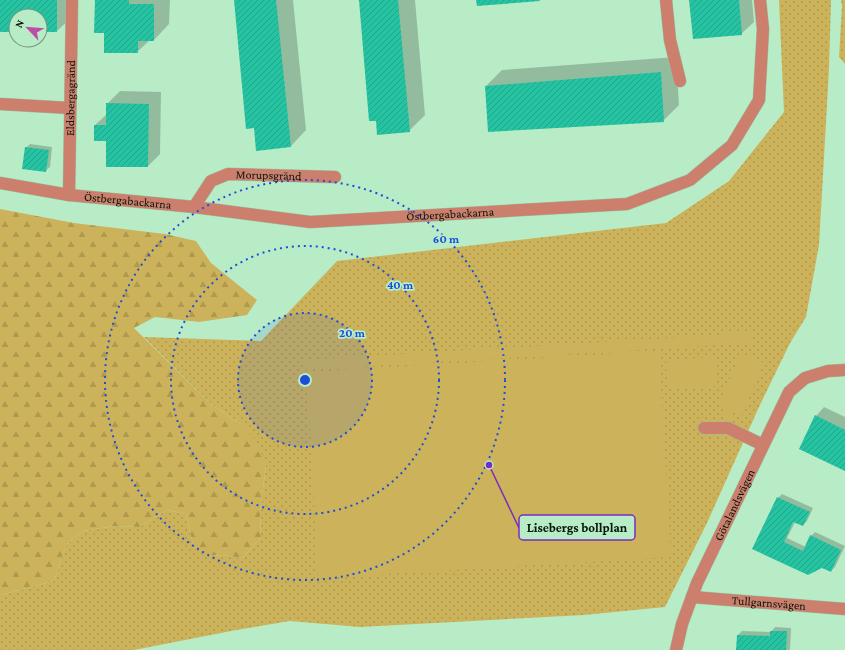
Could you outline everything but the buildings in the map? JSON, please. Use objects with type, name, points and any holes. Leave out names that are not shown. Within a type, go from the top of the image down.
[{"type":"street","name":"Eldsbergagränd","points":[[69,195],[72,0]]},
{"type":"street","points":[[666,0],[670,40],[680,80]]},
{"type":"street","name":"Östbergabackarna","points":[[0,183],[69,195],[194,207],[310,222],[627,204],[690,180],[732,145],[760,100],[763,29],[760,0]]},
{"type":"street","points":[[0,104],[70,108]]},
{"type":"street","name":"Morupsgränd","points":[[194,207],[211,180],[228,174],[335,177]]},
{"type":"street","name":"Götalandsvägen","points":[[676,650],[682,624],[697,583],[789,392],[805,378],[828,371],[845,370]]},
{"type":"street","points":[[704,428],[728,428],[763,445]]},
{"type":"street","name":"Tullgarnsvägen","points":[[692,597],[845,609]]},
{"type":"green space","points":[[779,0],[831,0],[829,69],[819,245],[806,317],[790,343],[759,407],[707,523],[665,607],[584,615],[360,627],[290,621],[134,650],[0,650],[0,595],[54,581],[66,545],[83,531],[114,526],[139,527],[167,510],[186,514],[193,545],[209,556],[222,555],[243,558],[261,537],[260,512],[266,465],[243,425],[212,405],[144,337],[261,341],[337,261],[666,223],[729,181],[784,112]]},
{"type":"green space","points":[[841,0],[845,0],[845,64],[839,57],[842,6]]},
{"type":"green space","points":[[0,209],[74,223],[165,234],[196,241],[211,263],[257,300],[247,315],[199,322],[155,317],[134,328],[212,405],[243,425],[256,440],[266,465],[260,512],[261,537],[243,558],[222,555],[207,556],[193,545],[186,514],[167,510],[139,527],[114,526],[83,531],[66,545],[54,581],[0,595]]},
{"type":"green space","points":[[753,331],[753,343],[303,370],[302,360],[720,335],[720,333]]},
{"type":"green space","points":[[659,351],[671,557],[318,578],[307,372]]},
{"type":"green space","points":[[741,353],[764,363],[742,415],[734,411],[731,420],[721,416],[725,406],[719,404]]},
{"type":"green space","points":[[715,357],[717,386],[667,389],[666,360]]},
{"type":"place","name":"Lisebergs bollplan","points":[[489,465]]}]
